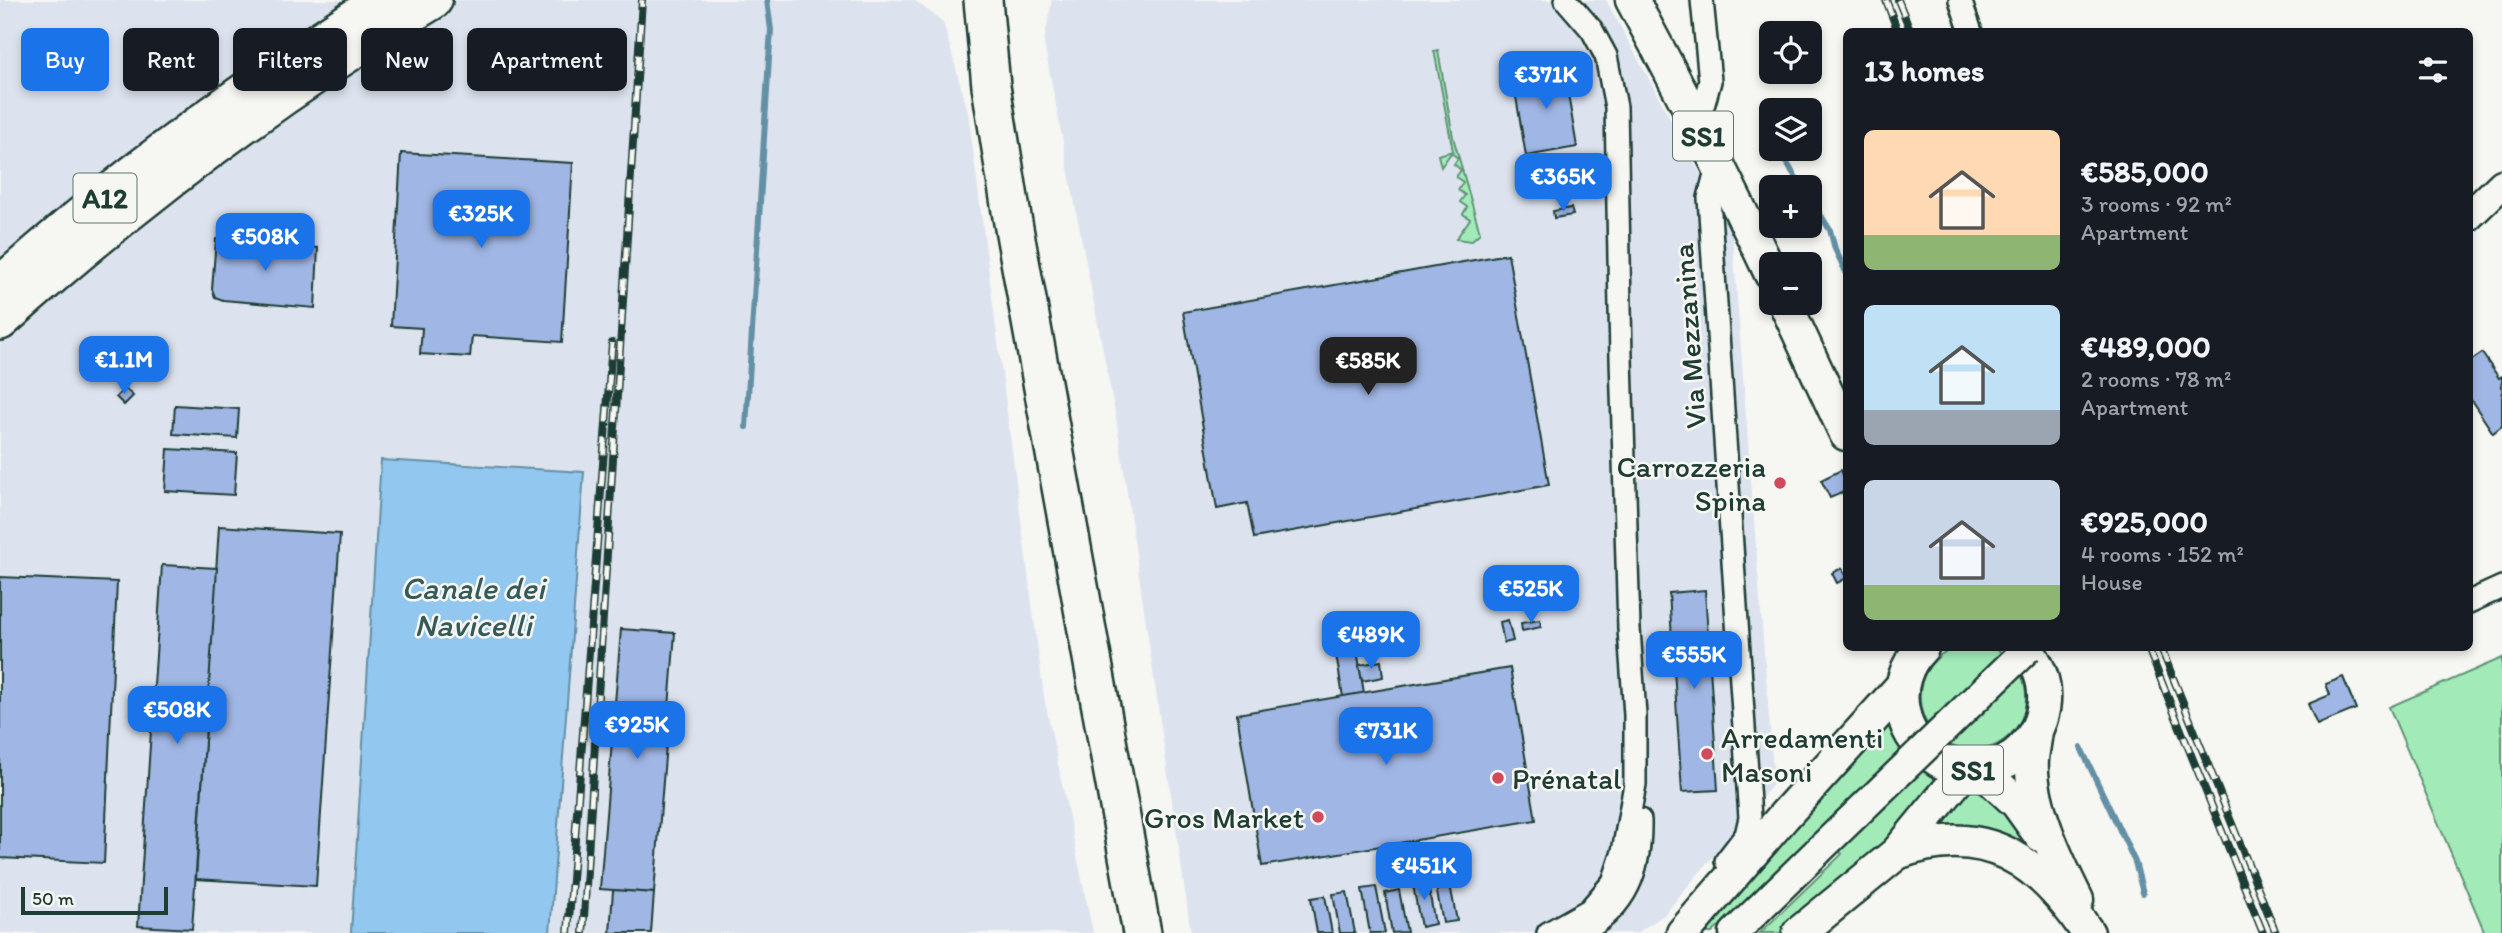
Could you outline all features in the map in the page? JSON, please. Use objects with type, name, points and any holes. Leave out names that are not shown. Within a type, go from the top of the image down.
[{"type":"highway","name":"A12","points":[[0,286],[69,226],[172,145],[299,53],[383,0]]},
{"type":"highway","name":"A12","points":[[0,321],[200,155],[300,83],[433,0]]},
{"type":"highway","points":[[954,0],[991,86]]},
{"type":"highway","points":[[983,0],[991,86],[1012,217],[1143,926]]},
{"type":"main road","name":"SS1","points":[[1632,0],[1718,162],[1761,252]]},
{"type":"main road","points":[[1790,315],[1843,428]]},
{"type":"main road","name":"SS1","points":[[2028,651],[2037,664],[2044,683],[2043,713],[2036,732],[2032,761],[2034,783],[2053,852]]},
{"type":"main road","name":"SS1","points":[[1913,661],[1903,715],[1916,741],[1938,760],[1973,769],[1992,767],[2013,757],[2036,732]]},
{"type":"main road","points":[[1683,933],[1913,661]]},
{"type":"main road","name":"SS1","points":[[1973,769],[2017,803],[2053,852],[2094,933]]},
{"type":"main road","points":[[1800,933],[1898,853],[1973,769]]},
{"type":"main road","points":[[1898,853],[1939,842],[1982,844],[2008,852],[2061,894],[2088,933]]},
{"type":"street","points":[[1548,933],[1588,910],[1613,882],[1623,852],[1635,783],[1616,107],[1600,43],[1585,20],[1566,0]]},
{"type":"street","points":[[1694,120],[1704,103],[1710,81],[1702,0]]},
{"type":"street","points":[[1960,0],[1970,28]]},
{"type":"street","name":"Via Mezzanina","points":[[1671,933],[1681,915],[1746,835],[1750,823],[1709,198],[1718,162]]},
{"type":"street","points":[[2473,212],[2502,184]]},
{"type":"street","points":[[2473,600],[2502,587]]},
{"type":"street","points":[[1734,933],[2023,651]]},
{"type":"street","points":[[1581,933],[1598,923],[1614,907],[1632,880],[1640,833],[1640,806],[1635,783]]},
{"type":"street","points":[[1749,800],[1784,816]]},
{"type":"shaded area","points":[[0,0],[914,0],[943,22],[968,112],[1044,697],[1093,933],[550,933],[584,473],[381,461],[351,933],[0,933]]},
{"type":"shaded area","points":[[1052,0],[1606,0],[1732,232],[1774,783],[1664,915],[1637,933],[1191,933],[1117,423],[1044,43]]},
{"type":"green space","points":[[1438,50],[1453,137],[1480,233],[1471,241],[1456,239],[1470,219],[1463,214],[1467,207],[1460,202],[1465,195],[1458,190],[1463,182],[1456,177],[1461,170],[1454,164],[1458,158],[1451,153],[1441,167],[1438,155],[1453,151],[1434,51]]},
{"type":"green space","points":[[1948,651],[1998,651],[2017,668],[2025,687],[2025,707],[2017,726],[2002,741],[1983,749],[1963,749],[1944,741],[1929,726],[1921,707],[1924,677],[1936,660]]},
{"type":"green space","points":[[2502,658],[2502,933],[2485,933],[2389,707]]},
{"type":"green space","points":[[1886,715],[1896,737],[1909,755],[1925,771],[1945,784],[1925,811],[1787,933],[1760,933],[1842,854],[1821,830],[1712,933],[1693,933]]},
{"type":"green space","points":[[1988,791],[2021,827],[2043,869],[1929,833],[1967,792]]},
{"type":"water","name":"Canale dei Navicelli","points":[[381,460],[584,472],[550,933],[351,933]]},
{"type":"building","points":[[1562,59],[1577,147],[1526,156],[1515,91],[1527,88],[1536,75],[1534,64]]},
{"type":"building","points":[[401,153],[573,163],[562,342],[472,336],[470,357],[420,354],[422,328],[391,326]]},
{"type":"building","points":[[1571,208],[1573,215],[1554,218],[1553,211]]},
{"type":"building","points":[[216,239],[318,248],[315,308],[223,300],[215,297],[212,289]]},
{"type":"building","points":[[1508,254],[1549,485],[1254,538],[1247,503],[1217,509],[1183,312]]},
{"type":"building","points":[[2482,353],[2499,378],[2502,376],[2502,426],[2493,433],[2473,403],[2473,359]]},
{"type":"building","points":[[125,388],[133,396],[124,405],[116,397]]},
{"type":"building","points":[[175,405],[239,409],[237,438],[173,434]]},
{"type":"building","points":[[168,449],[237,453],[234,495],[165,491]]},
{"type":"building","points":[[1841,470],[1843,492],[1830,498],[1821,480]]},
{"type":"building","points":[[219,526],[340,534],[316,886],[196,879]]},
{"type":"building","points":[[162,565],[217,568],[192,929],[138,926]]},
{"type":"building","points":[[1842,568],[1843,580],[1837,583],[1832,573]]},
{"type":"building","points":[[0,577],[117,582],[104,863],[0,858]]},
{"type":"building","points":[[1705,590],[1718,790],[1682,792],[1669,593]]},
{"type":"building","points":[[1508,620],[1513,641],[1504,643],[1500,622]]},
{"type":"building","points":[[1540,620],[1541,627],[1522,631],[1521,623]]},
{"type":"building","points":[[621,629],[675,633],[654,893],[600,889]]},
{"type":"building","points":[[1357,650],[1364,693],[1343,697],[1336,654]]},
{"type":"building","points":[[1381,661],[1383,677],[1362,681],[1359,665]]},
{"type":"building","points":[[1510,668],[1536,820],[1262,866],[1237,714]]},
{"type":"building","points":[[2343,677],[2356,709],[2317,725],[2308,704],[2330,695],[2326,684]]},
{"type":"building","points":[[1448,874],[1457,921],[1443,923],[1434,877]]},
{"type":"building","points":[[1427,878],[1435,924],[1421,927],[1412,880]]},
{"type":"building","points":[[1376,887],[1385,933],[1370,933],[1362,889]]},
{"type":"building","points":[[613,890],[654,893],[651,933],[610,933]]},
{"type":"building","points":[[1399,890],[1407,932],[1392,933],[1385,893]]},
{"type":"building","points":[[1347,892],[1355,933],[1340,933],[1333,894]]},
{"type":"building","points":[[1325,896],[1332,933],[1317,933],[1311,898]]},
{"type":"waterway","points":[[746,427],[771,30],[767,0]]},
{"type":"waterway","points":[[1786,161],[1794,175]]},
{"type":"waterway","points":[[1822,217],[1830,230],[1843,266]]},
{"type":"waterway","points":[[2081,748],[2135,862],[2143,893]]},
{"type":"railway","points":[[583,933],[642,0]]},
{"type":"railway","points":[[1886,0],[1896,28]]},
{"type":"railway","points":[[1898,0],[1909,28]]},
{"type":"railway","points":[[568,933],[612,343]]},
{"type":"railway","points":[[2149,651],[2263,933]]},
{"type":"railway","points":[[2162,651],[2276,933]]},
{"type":"place","name":"Carrozzeria Spina","points":[[1780,483]]},
{"type":"place","name":"Arredamenti Masoni","points":[[1707,754]]},
{"type":"place","name":"Prénatal","points":[[1498,778]]},
{"type":"place","name":"Gros Market","points":[[1318,817]]}]
